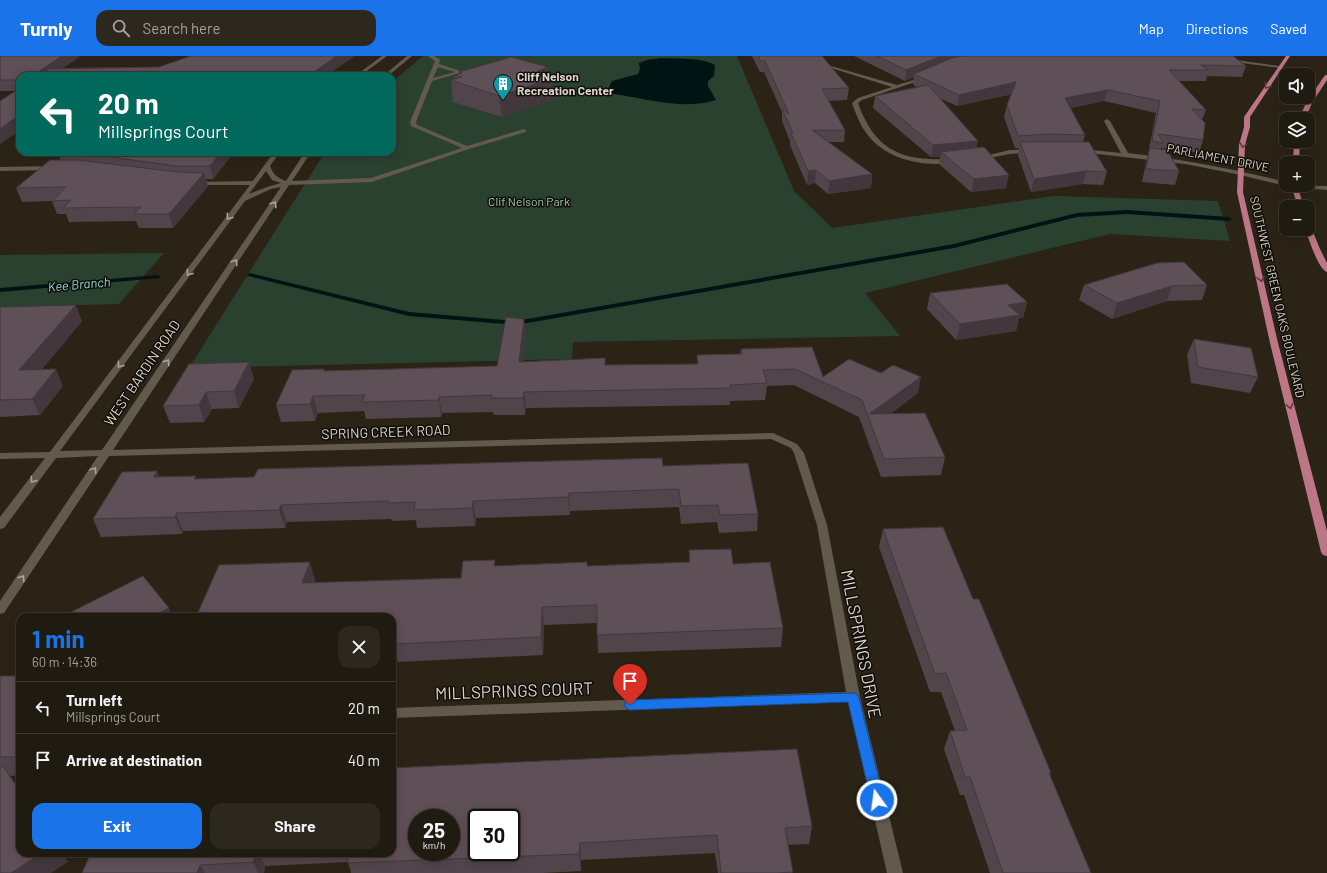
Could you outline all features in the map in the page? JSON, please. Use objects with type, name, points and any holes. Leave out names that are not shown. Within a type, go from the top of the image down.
[{"type":"main road","name":"SOUTHWEST GREEN OAKS BOULEVARD","points":[[1288,56],[1247,117],[1247,127],[1242,145],[1240,192],[1253,241],[1274,343],[1327,552]]},
{"type":"main road","points":[[1305,112],[1309,103],[1327,76]]},
{"type":"main road","points":[[1311,236],[1327,270]]},
{"type":"street","points":[[363,72],[385,56]]},
{"type":"street","points":[[390,72],[410,56]]},
{"type":"street","points":[[430,56],[438,60],[413,122],[414,126],[467,148]]},
{"type":"street","points":[[1222,60],[1280,67]]},
{"type":"street","points":[[436,65],[468,74]]},
{"type":"street","points":[[833,67],[898,87]]},
{"type":"street","points":[[430,80],[461,72]]},
{"type":"street","points":[[927,76],[860,99],[855,103],[859,117],[879,146],[892,154],[907,159],[927,161],[962,160]]},
{"type":"street","points":[[1107,121],[1125,154]]},
{"type":"street","points":[[242,200],[269,188],[289,183],[372,180],[467,148],[524,131]]},
{"type":"street","points":[[970,160],[1010,152],[1039,150]]},
{"type":"street","name":"PARLIAMENT DRIVE","points":[[1073,151],[1154,157],[1241,172],[1279,182]]},
{"type":"street","name":"WEST BARDIN ROAD","points":[[0,525],[169,300],[274,156]]},
{"type":"street","name":"WEST BARDIN ROAD","points":[[0,610],[104,454],[289,183],[306,156]]},
{"type":"street","points":[[900,164],[907,159]]},
{"type":"street","points":[[267,166],[271,176],[279,181],[289,183]]},
{"type":"street","points":[[0,169],[63,168]]},
{"type":"street","points":[[188,183],[254,184]]},
{"type":"street","points":[[1315,187],[1327,188]]},
{"type":"street","name":"SPRING CREEK ROAD","points":[[0,456],[51,456],[773,436]]},
{"type":"street","name":"MILLSPRINGS DRIVE","points":[[773,436],[794,446],[799,453],[822,525],[853,698],[895,873]]},
{"type":"street","name":"MILLSPRINGS COURT","points":[[396,713],[853,698]]},
{"type":"green space","name":"Clif Nelson Park","points":[[423,56],[737,56],[794,191],[832,228],[1054,196],[1218,201],[1230,241],[1110,234],[865,293],[900,336],[573,342],[572,359],[189,368],[322,156],[396,156],[396,79]]},
{"type":"green space","points":[[164,253],[119,304],[0,307],[0,255]]},
{"type":"shaded area","points":[[661,58],[696,60],[709,62],[715,65],[714,76],[708,81],[708,86],[716,100],[702,103],[675,104],[606,93],[612,81],[638,74],[640,69],[639,63]]},
{"type":"building","points":[[0,56],[62,56],[38,72],[16,72],[16,80],[0,80]]},
{"type":"building","points":[[191,56],[337,56],[314,72],[44,72],[49,69],[159,67]]},
{"type":"building","points":[[758,56],[822,56],[849,88],[822,89],[845,130],[812,130],[872,174],[829,181],[816,170],[808,171],[782,109],[789,114],[765,61],[761,61]]},
{"type":"building","points":[[877,56],[941,56],[906,70]]},
{"type":"building","points":[[963,56],[1233,56],[1246,66],[1201,65],[1209,70],[1169,70],[1206,110],[1192,109],[1205,123],[1203,140],[1158,134],[1163,143],[1152,141],[1160,101],[1108,90],[1065,98],[1085,135],[1049,134],[1018,136],[1007,105],[1016,82],[959,95],[914,74],[952,58]]},
{"type":"building","points":[[511,57],[548,67],[538,71],[544,72],[535,74],[551,79],[499,96],[451,80],[462,77],[455,75],[462,73],[459,72]]},
{"type":"building","points":[[928,85],[978,141],[933,145],[875,96]]},
{"type":"building","points":[[16,91],[16,117],[0,129],[0,101]]},
{"type":"building","points":[[1020,142],[1089,142],[1107,172],[1086,171],[1034,179]]},
{"type":"building","points":[[984,147],[1009,175],[974,179],[941,152]]},
{"type":"building","points":[[1150,148],[1167,150],[1179,171],[1146,169]]},
{"type":"building","points":[[102,156],[218,156],[210,166],[177,166]]},
{"type":"building","points":[[50,160],[79,160],[177,172],[204,173],[169,214],[134,214],[141,207],[63,208],[71,200],[52,201],[66,187],[16,188]]},
{"type":"building","points":[[1184,262],[1207,285],[1172,286],[1117,303],[1084,285],[1157,263]]},
{"type":"building","points":[[1007,284],[1027,302],[1008,305],[1020,315],[960,324],[930,293]]},
{"type":"building","points":[[76,305],[19,370],[56,369],[32,399],[0,400],[0,307]]},
{"type":"building","points":[[506,317],[524,319],[519,362],[605,358],[605,365],[698,364],[697,355],[742,354],[741,349],[812,347],[823,377],[849,359],[881,373],[893,365],[921,377],[869,414],[925,413],[945,457],[884,459],[862,400],[795,369],[763,370],[767,383],[730,385],[731,388],[524,392],[523,398],[491,398],[492,395],[439,397],[439,400],[362,402],[365,395],[313,396],[310,404],[276,405],[292,370],[324,369],[323,371],[497,366]]},
{"type":"building","points":[[1194,339],[1251,348],[1258,377],[1198,367]]},
{"type":"building","points":[[249,362],[234,391],[206,392],[199,405],[163,406],[189,364]]},
{"type":"building","points":[[662,458],[663,466],[748,463],[758,514],[720,515],[718,505],[681,506],[679,489],[569,493],[568,497],[473,501],[472,508],[414,510],[415,502],[388,503],[388,501],[281,505],[279,510],[176,513],[175,517],[93,519],[122,472],[157,471],[154,477],[196,476],[194,479],[254,477],[258,469]]},
{"type":"building","points":[[943,527],[973,599],[979,599],[1091,873],[1003,873],[970,777],[965,777],[950,731],[967,730],[946,673],[935,674],[883,529]]},
{"type":"building","points":[[731,549],[733,564],[770,562],[783,628],[597,635],[597,605],[542,607],[541,637],[396,644],[396,613],[198,613],[219,565],[310,562],[302,583],[461,578],[463,561],[495,560],[494,566],[587,562],[587,566],[690,562],[689,550]]},
{"type":"building","points":[[143,576],[169,608],[160,613],[69,613]]},
{"type":"building","points":[[0,676],[16,676],[16,757],[0,757]]},
{"type":"building","points":[[797,749],[812,826],[785,828],[793,872],[721,873],[717,835],[580,843],[579,854],[520,856],[520,809],[468,809],[468,858],[460,859],[460,809],[408,809],[408,861],[347,863],[349,857],[396,857],[396,768]]},
{"type":"building","points":[[3,766],[16,785],[16,857],[36,857],[11,873],[0,873],[0,768]]},
{"type":"building","points":[[89,857],[255,857],[253,862],[200,865],[197,873],[82,873]]},
{"type":"waterway","points":[[250,275],[409,314],[516,323],[954,246],[1077,215],[1127,212],[1229,219]]},
{"type":"waterway","name":"Kee Branch","points":[[0,290],[158,277]]},
{"type":"place","name":"Cliff Nelson Recreation Center","points":[[503,101]]},
{"type":"route","points":[[630,705],[853,698],[877,800]]}]
